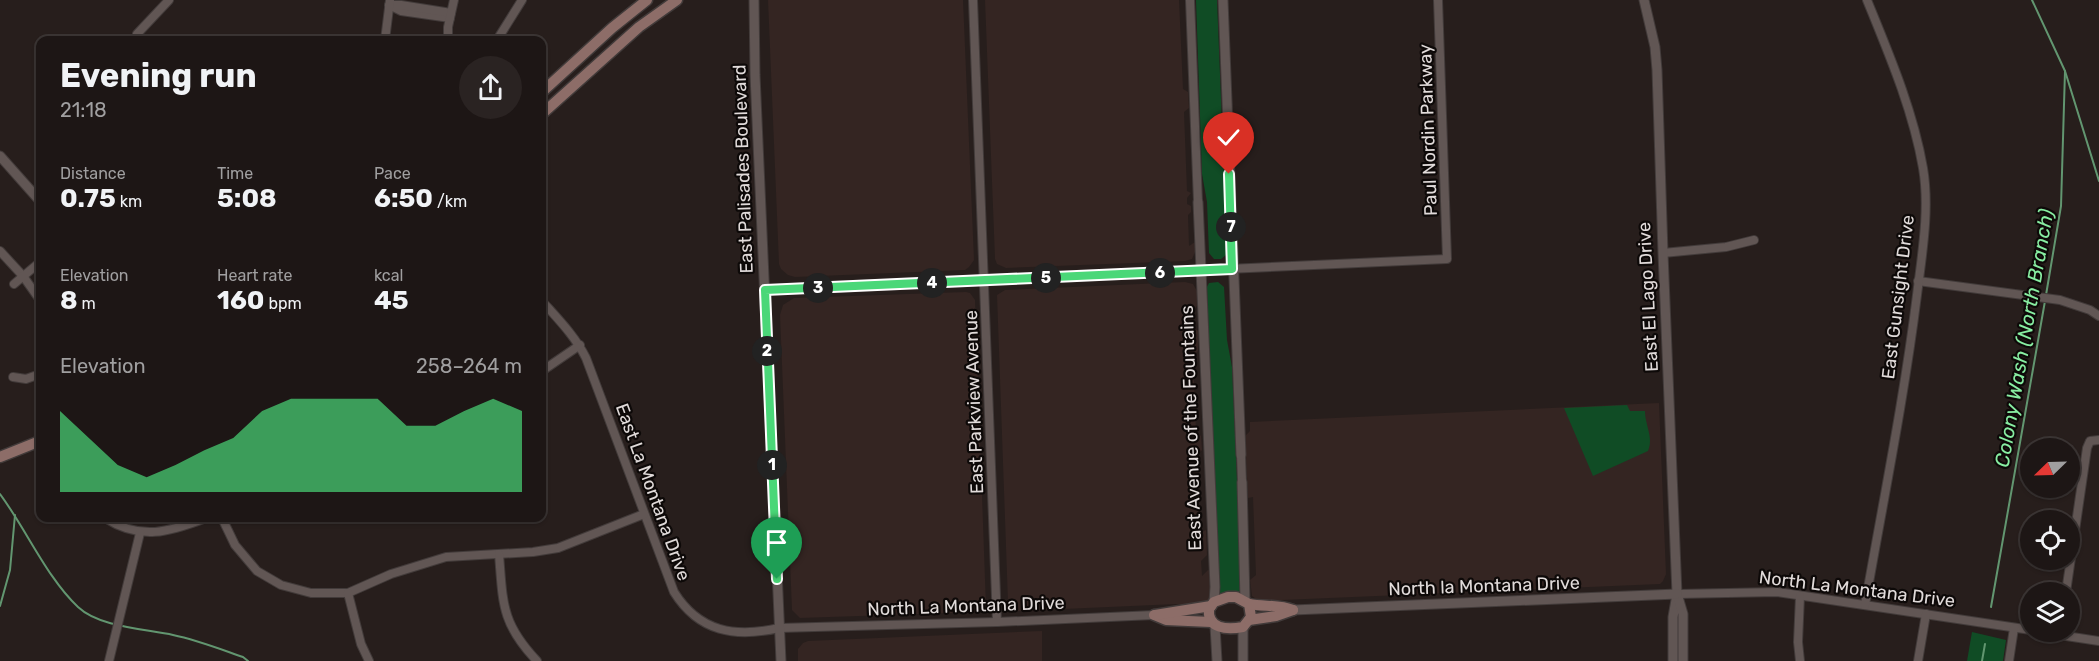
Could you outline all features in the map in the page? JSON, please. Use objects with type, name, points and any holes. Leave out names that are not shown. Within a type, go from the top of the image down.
[{"type":"main road","points":[[546,88],[612,28],[647,0]]},
{"type":"main road","points":[[546,110],[639,27],[677,0]]},
{"type":"main road","points":[[0,457],[36,443]]},
{"type":"main road","points":[[1228,597],[1263,607],[1280,605],[1293,610],[1232,628],[1213,624],[1208,614],[1212,604],[1228,597]]},
{"type":"main road","points":[[1246,623],[1252,611],[1247,602]]},
{"type":"main road","name":"North La Montana Drive","points":[[1154,615],[1212,604]]},
{"type":"main road","name":"North La Montana Drive","points":[[1154,615],[1166,620],[1213,624]]},
{"type":"street","points":[[137,34],[169,0]]},
{"type":"street","points":[[448,36],[454,0]]},
{"type":"street","points":[[500,36],[522,0]]},
{"type":"street","name":"East Palisades Boulevard","points":[[754,0],[755,75],[780,661]]},
{"type":"street","name":"East Parkview Avenue","points":[[973,0],[997,622]]},
{"type":"street","name":"East Avenue of the Fountains","points":[[1190,0],[1215,587],[1212,604]]},
{"type":"street","points":[[1222,0],[1247,602]]},
{"type":"street","name":"Paul Nordin Parkway","points":[[1232,269],[1447,259],[1438,0]]},
{"type":"street","name":"East El Lago Drive","points":[[1644,0],[1655,47],[1657,70],[1677,594],[1673,617],[1673,661]]},
{"type":"street","name":"East Gunsight Drive","points":[[1865,604],[1911,339],[1925,208],[1924,170],[1912,121],[1902,88],[1867,0]]},
{"type":"street","points":[[390,3],[400,11],[451,16]]},
{"type":"street","points":[[386,36],[390,3]]},
{"type":"street","points":[[0,156],[36,196]]},
{"type":"street","points":[[1663,253],[1726,247],[1754,240]]},
{"type":"street","points":[[0,250],[36,294]]},
{"type":"street","points":[[14,284],[36,265]]},
{"type":"street","points":[[765,290],[1232,269]]},
{"type":"street","points":[[1918,281],[2060,300],[2090,310],[2099,316]]},
{"type":"street","name":"East La Montana Drive","points":[[546,306],[580,345],[674,592],[693,615],[714,628],[761,632],[779,628]]},
{"type":"street","points":[[546,368],[580,345]]},
{"type":"street","points":[[13,377],[26,379],[36,375]]},
{"type":"street","points":[[2067,582],[2087,448],[2090,441],[2099,441]]},
{"type":"street","points":[[224,522],[235,545],[257,571],[281,585],[311,593],[348,593],[391,574],[446,557],[533,552],[558,548],[644,514]]},
{"type":"street","points":[[114,522],[140,533],[174,530],[195,522]]},
{"type":"street","points":[[109,661],[140,533]]},
{"type":"street","points":[[499,554],[502,596],[508,620],[517,639],[537,661]]},
{"type":"street","name":"North La Montana Drive","points":[[1677,594],[1777,592],[2020,629]]},
{"type":"street","points":[[348,593],[361,644],[369,661]]},
{"type":"street","name":"East El Lago Drive","points":[[1677,594],[1683,614],[1683,661]]},
{"type":"street","name":"North la Montana Drive","points":[[1293,610],[1677,594]]},
{"type":"street","points":[[1800,596],[1798,642],[1800,661]]},
{"type":"street","points":[[1917,661],[1926,614]]},
{"type":"street","name":"North La Montana Drive","points":[[779,628],[1154,615]]},
{"type":"street","points":[[1243,661],[1246,623]]},
{"type":"street","points":[[1213,624],[1217,661]]},
{"type":"street","points":[[2009,661],[2014,628]]},
{"type":"street","points":[[2080,637],[2099,641]]},
{"type":"shaded area","points":[[768,0],[963,0],[974,260],[965,270],[795,277],[781,269]]},
{"type":"shaded area","points":[[985,0],[1179,0],[1183,89],[1188,92],[1189,108],[1184,112],[1187,191],[1191,193],[1187,198],[1187,204],[1191,206],[1191,212],[1188,215],[1189,246],[1195,242],[1192,259],[1006,268],[997,264]]},
{"type":"shaded area","points":[[1185,282],[1193,284],[1197,291],[1198,305],[1191,312],[1192,325],[1198,331],[1198,351],[1193,356],[1196,431],[1201,436],[1202,450],[1197,456],[1200,533],[1206,530],[1207,555],[1201,561],[1202,576],[1208,570],[1210,571],[1209,600],[1206,603],[1192,606],[1177,604],[1018,611],[1013,609],[1008,602],[997,295],[1005,290]]},
{"type":"shaded area","points":[[970,293],[975,300],[986,607],[978,612],[800,618],[792,610],[780,315],[783,305],[794,298]]},
{"type":"shaded area","points":[[1659,403],[1666,574],[1660,584],[1259,601],[1252,596],[1250,580],[1256,575],[1253,497],[1248,498],[1245,436],[1250,431],[1250,422]]},
{"type":"shaded area","points":[[1042,631],[1042,661],[798,661],[798,649],[808,641]]},
{"type":"green space","points":[[1196,0],[1217,0],[1227,248],[1226,255],[1221,259],[1214,259],[1209,253],[1207,202],[1202,174]]},
{"type":"green space","points":[[1218,282],[1224,287],[1227,340],[1232,367],[1242,594],[1217,596],[1207,287],[1209,283]]},
{"type":"green space","points":[[1627,405],[1630,411],[1645,411],[1650,436],[1648,451],[1593,476],[1564,408]]},
{"type":"green space","points":[[1972,632],[2006,640],[2003,661],[1967,661]]},
{"type":"waterway","points":[[2032,0],[2065,71],[2099,181]]},
{"type":"waterway","name":"Colony Wash (North Branch)","points":[[2046,295],[2061,206],[2065,71]]},
{"type":"waterway","name":"Colony Wash (North Branch)","points":[[1991,607],[2045,301]]},
{"type":"waterway","points":[[0,494],[56,582],[87,614],[110,623],[191,639],[243,657],[248,661]]},
{"type":"waterway","points":[[0,606],[10,570],[15,515]]},
{"type":"waterway","name":"Colony Wash (North Branch)","points":[[1982,661],[1985,644]]},
{"type":"route","points":[[777,579],[765,290],[1232,269],[1229,174]]}]
